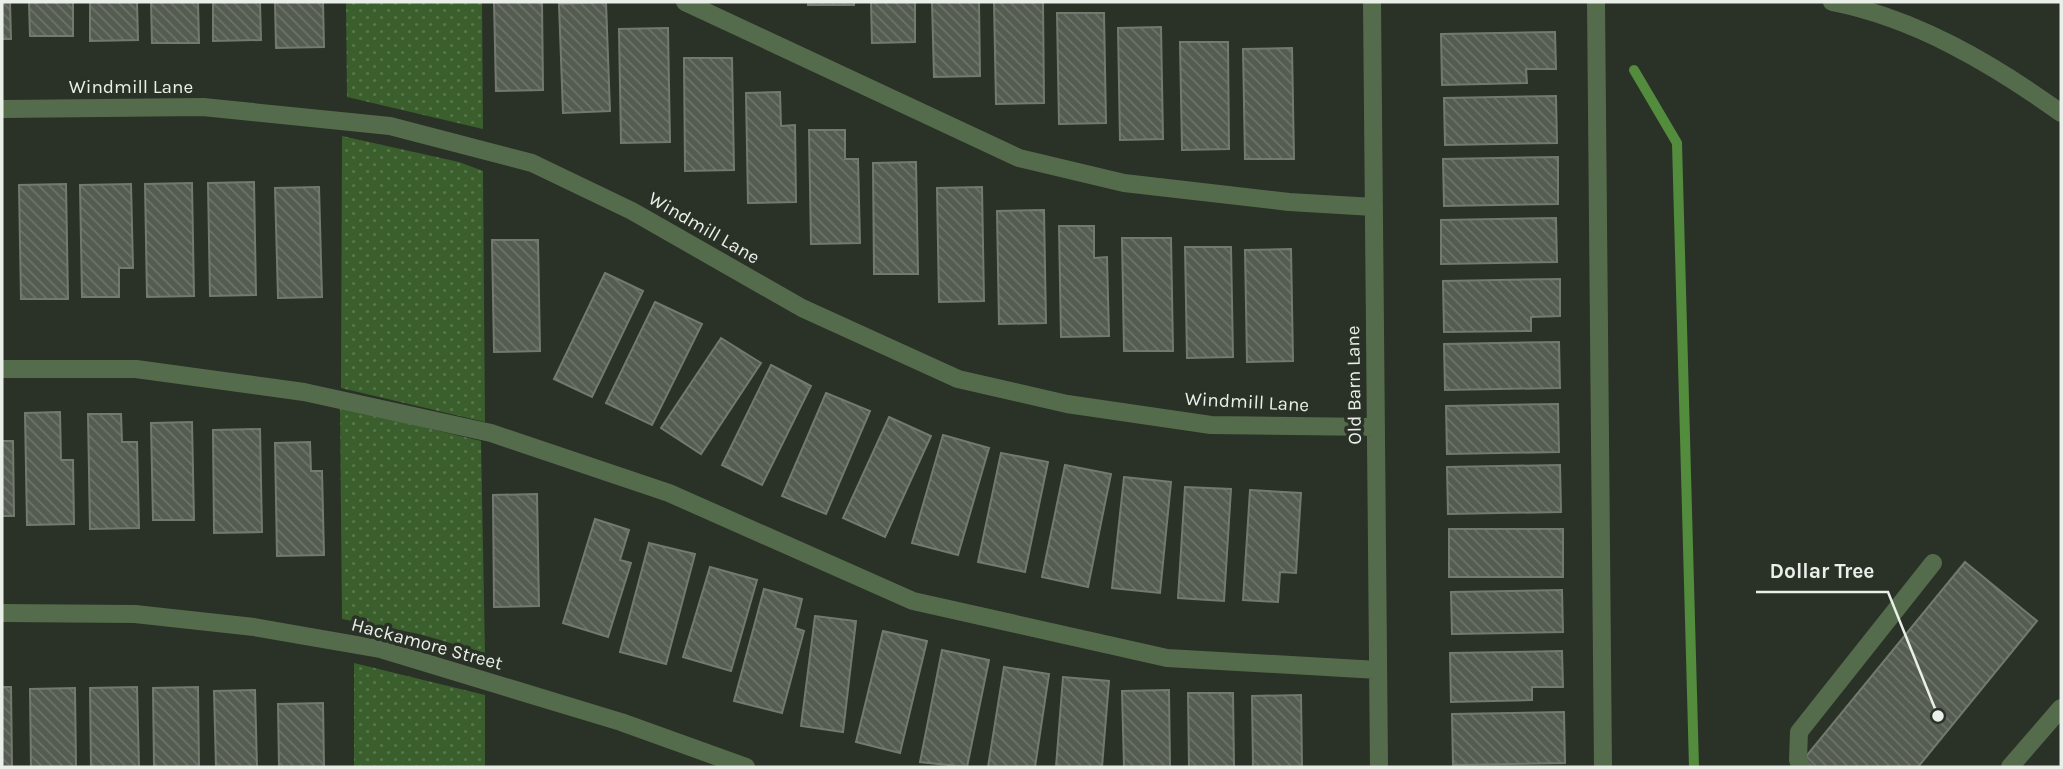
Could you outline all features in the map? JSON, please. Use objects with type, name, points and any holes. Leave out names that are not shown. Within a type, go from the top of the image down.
[{"type":"street","points":[[685,2],[1020,158],[1124,183],[1289,202],[1374,207]]},
{"type":"street","name":"Old Barn Lane","points":[[1372,2],[1379,767]]},
{"type":"street","points":[[1596,2],[1603,767]]},
{"type":"street","points":[[1832,2],[1864,8],[1940,39],[2020,83],[2061,113]]},
{"type":"street","name":"Windmill Lane","points":[[2,108],[203,107],[390,126],[532,163],[632,211],[802,308],[958,379],[1067,404],[1211,425],[1376,427]]},
{"type":"street","points":[[2,369],[136,369],[304,392],[465,427],[491,433],[669,493],[913,601],[1167,657],[1378,670]]},
{"type":"street","points":[[1801,767],[1798,760],[1799,732],[1933,563]]},
{"type":"street","name":"Hackamore Street","points":[[2,613],[135,614],[254,626],[380,649],[621,722],[746,767]]},
{"type":"street","points":[[2010,767],[2061,708]]},
{"type":"green space","points":[[346,2],[482,2],[483,129],[347,97]]},
{"type":"green space","points":[[342,136],[459,162],[483,171],[485,422],[341,388]]},
{"type":"green space","points":[[340,407],[481,441],[485,653],[419,634],[342,619]]},
{"type":"green space","points":[[354,663],[485,695],[485,767],[354,767]]},
{"type":"building","points":[[2,2],[10,2],[11,39],[2,39]]},
{"type":"building","points":[[29,2],[73,2],[73,36],[30,36]]},
{"type":"building","points":[[90,2],[137,2],[138,40],[90,41]]},
{"type":"building","points":[[151,2],[198,2],[199,43],[152,43]]},
{"type":"building","points":[[213,2],[260,2],[261,40],[213,41]]},
{"type":"building","points":[[275,2],[323,2],[324,47],[276,48]]},
{"type":"building","points":[[494,2],[542,2],[543,90],[496,91]]},
{"type":"building","points":[[606,2],[610,111],[563,113],[559,4]]},
{"type":"building","points":[[808,2],[854,2],[854,5],[808,5]]},
{"type":"building","points":[[871,2],[915,2],[915,42],[872,43]]},
{"type":"building","points":[[932,2],[979,2],[980,76],[934,77]]},
{"type":"building","points":[[994,2],[1043,2],[1044,103],[996,104]]},
{"type":"building","points":[[1057,13],[1104,13],[1106,123],[1059,124]]},
{"type":"building","points":[[1161,27],[1163,139],[1120,140],[1118,28]]},
{"type":"building","points":[[668,28],[670,142],[621,143],[619,29]]},
{"type":"building","points":[[1555,32],[1556,69],[1526,69],[1527,83],[1442,85],[1441,34]]},
{"type":"building","points":[[1180,42],[1228,42],[1229,149],[1182,150]]},
{"type":"building","points":[[1292,48],[1294,159],[1245,159],[1243,49]]},
{"type":"building","points":[[684,58],[732,58],[734,170],[685,171]]},
{"type":"building","points":[[780,92],[781,126],[795,125],[796,202],[748,203],[746,93]]},
{"type":"building","points":[[1556,96],[1557,143],[1445,145],[1444,98]]},
{"type":"building","points":[[809,130],[845,130],[845,159],[858,159],[860,243],[811,244]]},
{"type":"building","points":[[1558,157],[1558,204],[1444,206],[1443,159]]},
{"type":"building","points":[[916,162],[918,274],[874,274],[873,163]]},
{"type":"building","points":[[254,182],[256,295],[210,296],[208,183]]},
{"type":"building","points":[[192,183],[194,296],[147,297],[145,184]]},
{"type":"building","points":[[66,184],[68,299],[21,299],[19,185]]},
{"type":"building","points":[[131,184],[133,268],[119,268],[119,297],[82,297],[80,185]]},
{"type":"building","points":[[319,187],[322,297],[278,298],[275,188]]},
{"type":"building","points":[[982,187],[984,301],[939,302],[937,188]]},
{"type":"building","points":[[1044,210],[1046,323],[999,324],[997,211]]},
{"type":"building","points":[[1556,218],[1557,262],[1441,264],[1441,220]]},
{"type":"building","points":[[1059,226],[1094,226],[1094,258],[1107,257],[1109,336],[1061,337]]},
{"type":"building","points":[[1122,238],[1171,238],[1173,351],[1124,351]]},
{"type":"building","points":[[492,240],[538,240],[540,351],[494,352]]},
{"type":"building","points":[[1185,247],[1231,247],[1233,357],[1187,358]]},
{"type":"building","points":[[1291,249],[1293,361],[1247,362],[1245,250]]},
{"type":"building","points":[[605,273],[643,291],[592,397],[554,379]]},
{"type":"building","points":[[1560,279],[1560,316],[1531,317],[1531,331],[1444,332],[1443,281]]},
{"type":"building","points":[[655,302],[702,324],[652,425],[606,403]]},
{"type":"building","points":[[721,338],[761,363],[701,454],[661,428]]},
{"type":"building","points":[[1559,342],[1560,388],[1445,390],[1444,344]]},
{"type":"building","points":[[771,365],[811,386],[762,485],[722,465]]},
{"type":"building","points":[[826,393],[870,411],[826,514],[782,496]]},
{"type":"building","points":[[1558,404],[1559,452],[1447,454],[1446,406]]},
{"type":"building","points":[[60,412],[61,460],[73,460],[74,524],[27,525],[25,413]]},
{"type":"building","points":[[88,414],[121,414],[122,442],[137,442],[139,528],[90,529]]},
{"type":"building","points":[[889,417],[931,436],[885,537],[843,518]]},
{"type":"building","points":[[192,422],[194,520],[153,520],[151,423]]},
{"type":"building","points":[[260,429],[262,532],[214,533],[213,430]]},
{"type":"building","points":[[943,435],[989,448],[958,555],[912,543]]},
{"type":"building","points":[[2,441],[13,441],[14,516],[2,516]]},
{"type":"building","points":[[310,442],[311,471],[322,471],[324,555],[277,556],[275,443]]},
{"type":"building","points":[[1001,453],[1048,462],[1025,572],[978,562]]},
{"type":"building","points":[[1065,465],[1111,474],[1088,587],[1042,577]]},
{"type":"building","points":[[1560,465],[1561,512],[1448,514],[1447,467]]},
{"type":"building","points":[[1124,477],[1171,482],[1160,593],[1112,588]]},
{"type":"building","points":[[1185,487],[1231,489],[1224,601],[1178,598]]},
{"type":"building","points":[[1250,490],[1301,493],[1296,573],[1280,572],[1278,602],[1243,600]]},
{"type":"building","points":[[537,494],[539,606],[494,607],[493,495]]},
{"type":"building","points":[[595,519],[629,530],[620,560],[631,563],[608,637],[563,623]]},
{"type":"building","points":[[1449,529],[1563,529],[1563,577],[1449,577]]},
{"type":"building","points":[[649,543],[695,554],[666,664],[620,652]]},
{"type":"building","points":[[1965,562],[2037,621],[1918,767],[1812,767],[1803,760]]},
{"type":"building","points":[[710,567],[757,580],[731,671],[683,657]]},
{"type":"building","points":[[764,589],[802,599],[795,628],[804,631],[782,713],[734,701]]},
{"type":"building","points":[[1562,590],[1563,632],[1452,634],[1451,592]]},
{"type":"building","points":[[815,616],[856,621],[843,732],[801,726]]},
{"type":"building","points":[[883,631],[927,641],[900,753],[856,742]]},
{"type":"building","points":[[942,650],[989,660],[967,767],[920,762]]},
{"type":"building","points":[[1562,651],[1563,687],[1532,687],[1532,700],[1451,702],[1450,653]]},
{"type":"building","points":[[1004,667],[1049,674],[1035,767],[988,767]]},
{"type":"building","points":[[1063,677],[1109,681],[1102,767],[1056,767]]},
{"type":"building","points":[[2,687],[11,687],[12,767],[2,767]]},
{"type":"building","points":[[137,687],[139,767],[91,767],[90,688]]},
{"type":"building","points":[[198,687],[199,767],[154,767],[153,688]]},
{"type":"building","points":[[75,688],[76,767],[31,767],[30,689]]},
{"type":"building","points":[[255,690],[257,767],[216,767],[214,691]]},
{"type":"building","points":[[1169,690],[1170,767],[1124,767],[1122,691]]},
{"type":"building","points":[[1188,693],[1233,693],[1234,767],[1189,767]]},
{"type":"building","points":[[1301,695],[1302,767],[1253,767],[1252,696]]},
{"type":"building","points":[[323,703],[324,767],[279,767],[278,704]]},
{"type":"building","points":[[1564,712],[1565,763],[1453,765],[1452,714]]},
{"type":"waterway","points":[[1634,70],[1677,143],[1694,767]]},
{"type":"place","name":"Dollar Tree","points":[[1938,716]]}]
